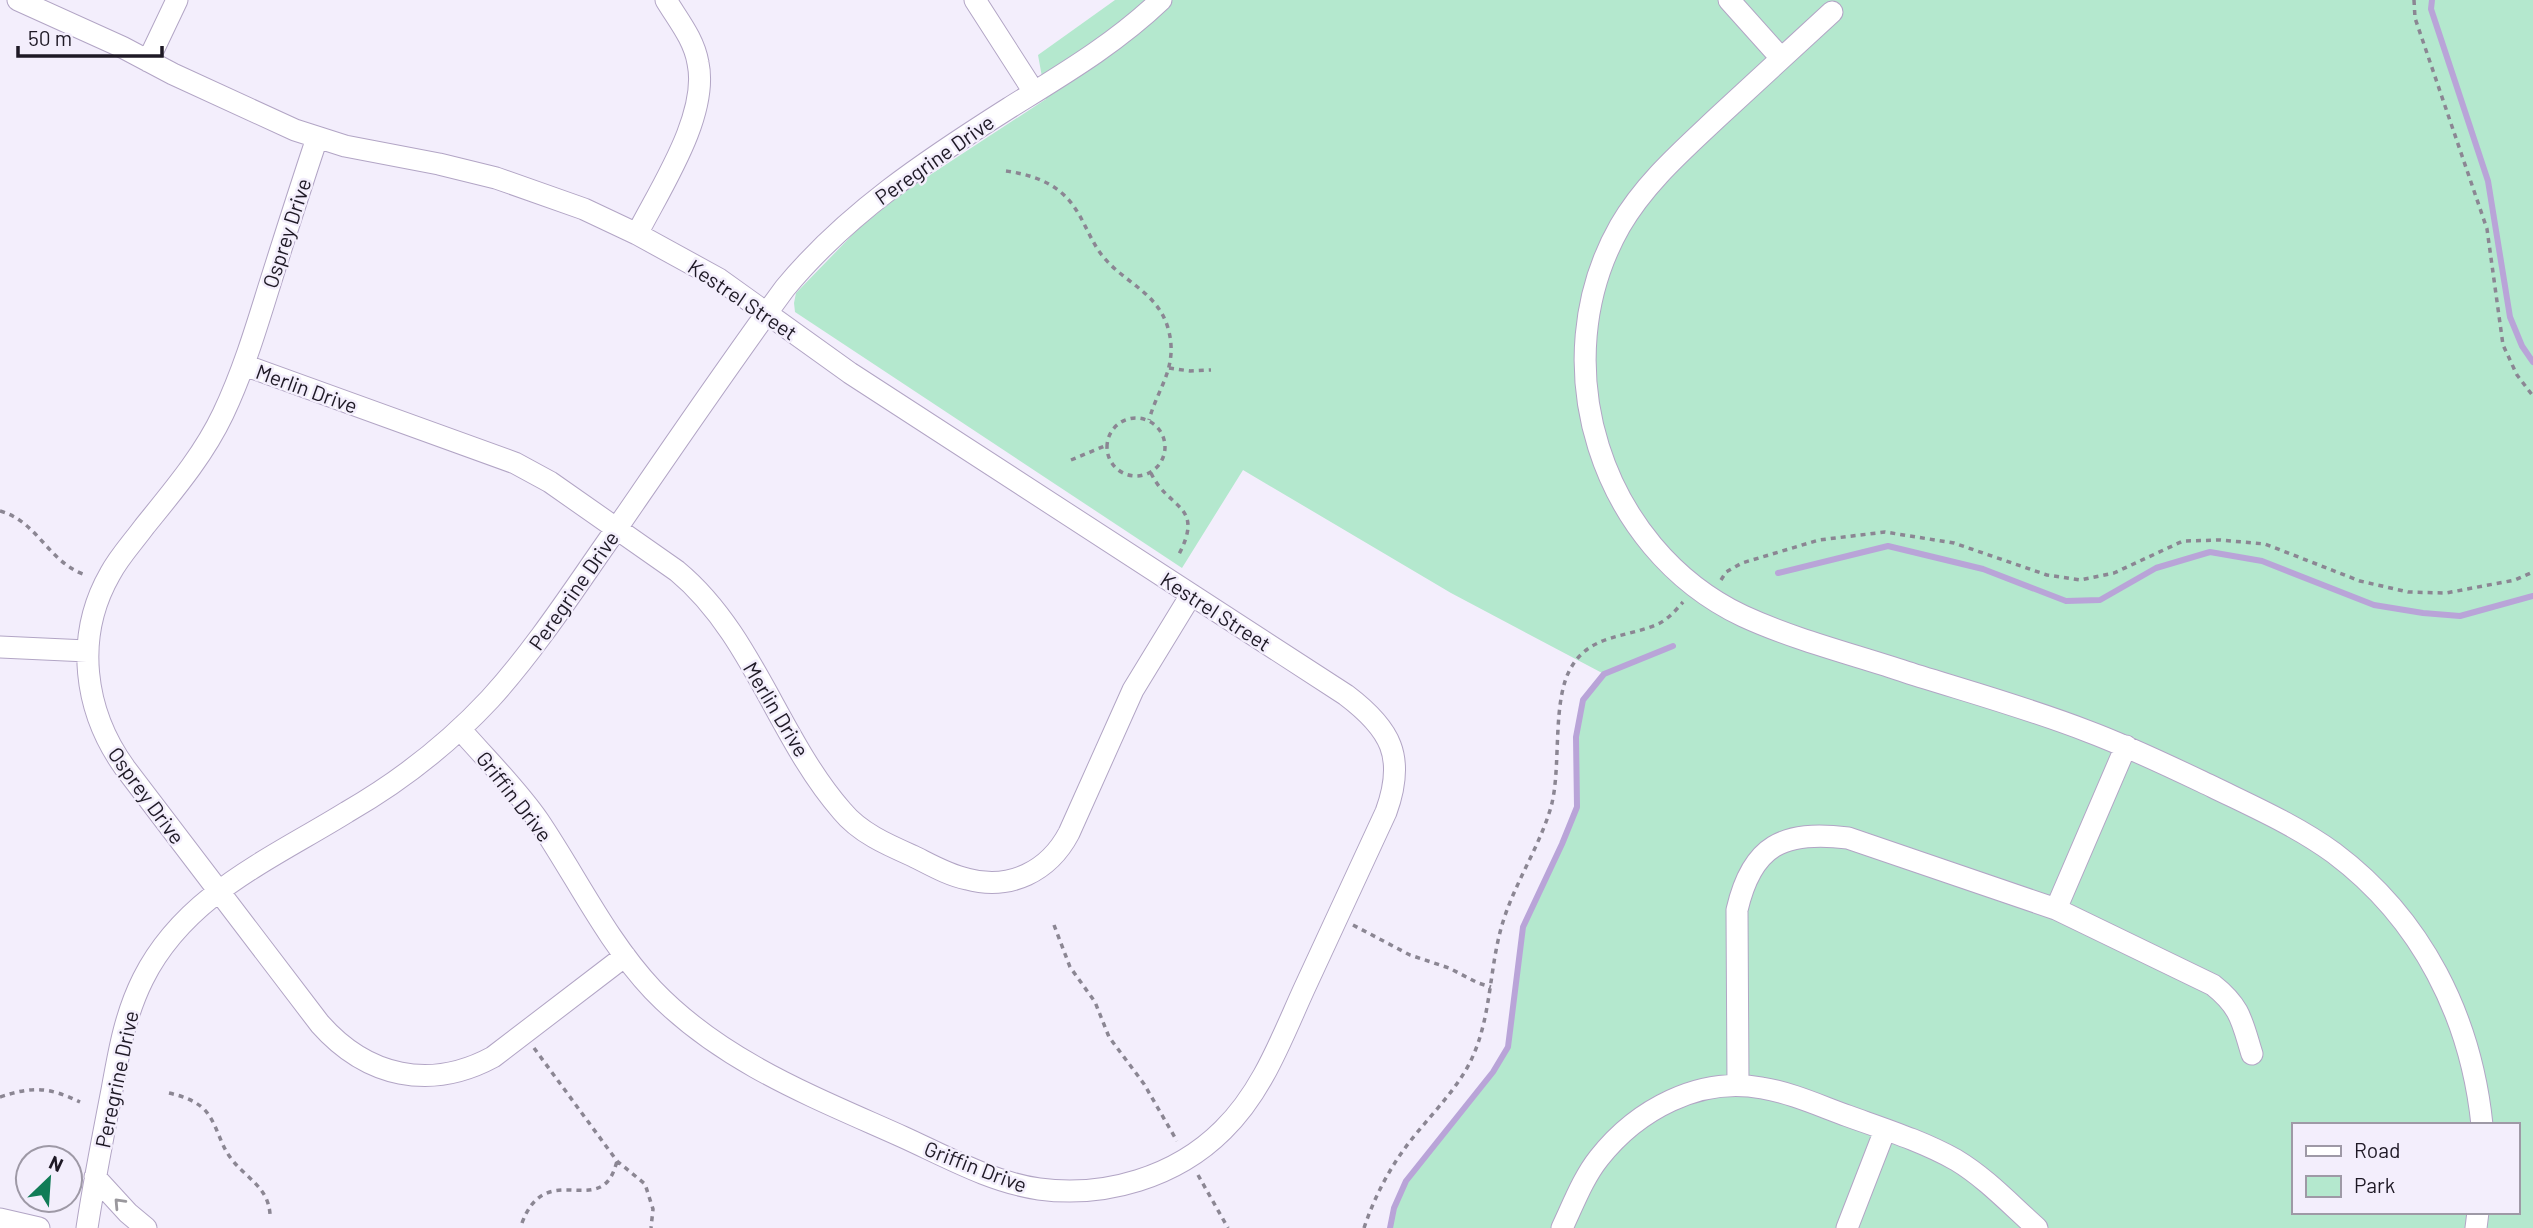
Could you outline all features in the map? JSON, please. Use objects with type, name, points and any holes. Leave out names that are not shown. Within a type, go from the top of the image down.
[{"type":"street","name":"Kestrel Street","points":[[18,0],[122,47],[270,120],[317,138],[496,178],[584,209],[637,234],[719,279],[850,373],[1359,705],[1384,730],[1391,743]]},
{"type":"street","points":[[148,61],[177,0]]},
{"type":"street","points":[[637,234],[690,131],[700,92],[694,48],[666,0]]},
{"type":"street","points":[[975,0],[1034,92]]},
{"type":"street","name":"Peregrine Drive","points":[[88,1228],[122,1034],[144,977],[166,942],[191,914],[218,890],[247,870],[366,801],[460,729],[526,658],[767,313],[811,258],[873,201],[928,160],[1110,44],[1161,0]]},
{"type":"street","points":[[1729,0],[1781,58]]},
{"type":"street","points":[[1832,12],[1665,167],[1648,186],[1620,227],[1601,272],[1587,322],[1585,366],[1586,392],[1597,443],[1605,470],[1616,493],[1662,557],[1702,592],[1743,616],[1795,636],[2058,720],[2126,746],[2304,833],[2359,873],[2383,897],[2423,947],[2452,1001],[2472,1064],[2482,1123]]},
{"type":"street","name":"Osprey Drive","points":[[317,138],[244,365],[223,414],[200,454],[110,573],[96,606],[87,651],[90,693],[104,736],[125,768],[333,1038],[362,1059],[395,1073],[432,1076],[464,1071],[494,1057],[625,956]]},
{"type":"street","name":"Merlin Drive","points":[[244,365],[515,463],[550,482],[684,577],[712,605],[823,787],[844,815],[887,844],[956,876],[982,883],[1009,881],[1035,872],[1063,845],[1133,690],[1191,595]]},
{"type":"street","points":[[0,647],[87,651]]},
{"type":"street","name":"Griffin Drive","points":[[460,729],[527,804],[625,956],[669,1006],[707,1038],[773,1078],[978,1171],[1038,1189],[1082,1190],[1126,1184],[1167,1168],[1204,1146],[1237,1116],[1258,1085],[1386,812],[1394,786],[1391,743]]},
{"type":"street","points":[[2056,909],[2126,746]]},
{"type":"street","points":[[1738,1085],[1737,910],[1749,871],[1760,855],[1777,844],[1801,837],[1823,835],[1848,838],[2056,909],[2213,985],[2239,1010],[2252,1054]]},
{"type":"street","points":[[1562,1228],[1598,1159],[1620,1134],[1646,1113],[1674,1099],[1738,1085],[1791,1095],[1930,1147],[1983,1179],[2038,1228]]},
{"type":"street","points":[[1847,1228],[1885,1130]]},
{"type":"street","points":[[95,1177],[145,1228]]},
{"type":"street","points":[[0,1219],[39,1228]]},
{"type":"path","points":[[2414,0],[2415,18],[2487,229],[2504,345],[2517,375],[2533,396]]},
{"type":"path","points":[[1006,171],[1038,178],[1064,194],[1082,218],[1102,254],[1155,302],[1168,327],[1171,355],[1169,368],[1149,420]]},
{"type":"path","points":[[1169,368],[1210,370]]},
{"type":"path","points":[[1139,418],[1149,420],[1162,433],[1166,442],[1163,460],[1151,473],[1133,476],[1123,473],[1109,459],[1107,445],[1112,430],[1119,422],[1139,418]]},
{"type":"path","points":[[1071,460],[1107,445]]},
{"type":"path","points":[[1151,473],[1160,489],[1182,507],[1186,514],[1188,531],[1178,556]]},
{"type":"path","points":[[0,510],[21,519],[63,564],[83,573]]},
{"type":"path","points":[[1719,582],[1726,572],[1742,563],[1779,551],[1819,540],[1885,532],[1954,543],[2047,575],[2080,580],[2115,573],[2183,541],[2220,540],[2265,544],[2360,581],[2408,592],[2446,593],[2515,580],[2533,572]]},
{"type":"path","points":[[1364,1228],[1393,1165],[1466,1069],[1482,1033],[1497,945],[1509,903],[1551,806],[1562,692],[1572,666],[1592,645],[1607,638],[1658,624],[1667,619],[1685,600]]},
{"type":"path","points":[[1351,924],[1410,955],[1449,968],[1491,987]]},
{"type":"path","points":[[1054,925],[1070,967],[1095,1002],[1109,1037],[1144,1084],[1178,1143]]},
{"type":"path","points":[[533,1047],[617,1161],[645,1184],[653,1209],[651,1228]]},
{"type":"path","points":[[0,1097],[35,1089],[54,1092],[80,1102]]},
{"type":"path","points":[[169,1093],[188,1098],[204,1109],[215,1124],[231,1159],[264,1193],[270,1214]]},
{"type":"path","points":[[522,1223],[536,1199],[552,1192],[591,1189],[604,1185],[612,1175],[617,1161]]},
{"type":"path","points":[[1195,1170],[1228,1228]]},
{"type":"green space","points":[[1115,0],[2533,0],[2533,1228],[1390,1228],[1394,1208],[1406,1181],[1493,1072],[1508,1047],[1523,927],[1577,807],[1576,737],[1583,700],[1604,674],[1451,593],[1243,470],[1182,568],[795,312],[796,293],[859,228],[904,192],[1046,99],[1038,55]]},
{"type":"waterway","points":[[2432,0],[2431,9],[2488,181],[2510,317],[2522,346],[2533,362]]},
{"type":"waterway","points":[[1778,573],[1888,546],[1983,569],[2066,601],[2100,600],[2156,568],[2210,552],[2262,561],[2374,605],[2423,613],[2460,616],[2533,596]]},
{"type":"waterway","points":[[1390,1228],[1394,1208],[1406,1181],[1493,1072],[1508,1047],[1523,927],[1577,807],[1576,737],[1583,700],[1604,674],[1673,646]]}]
